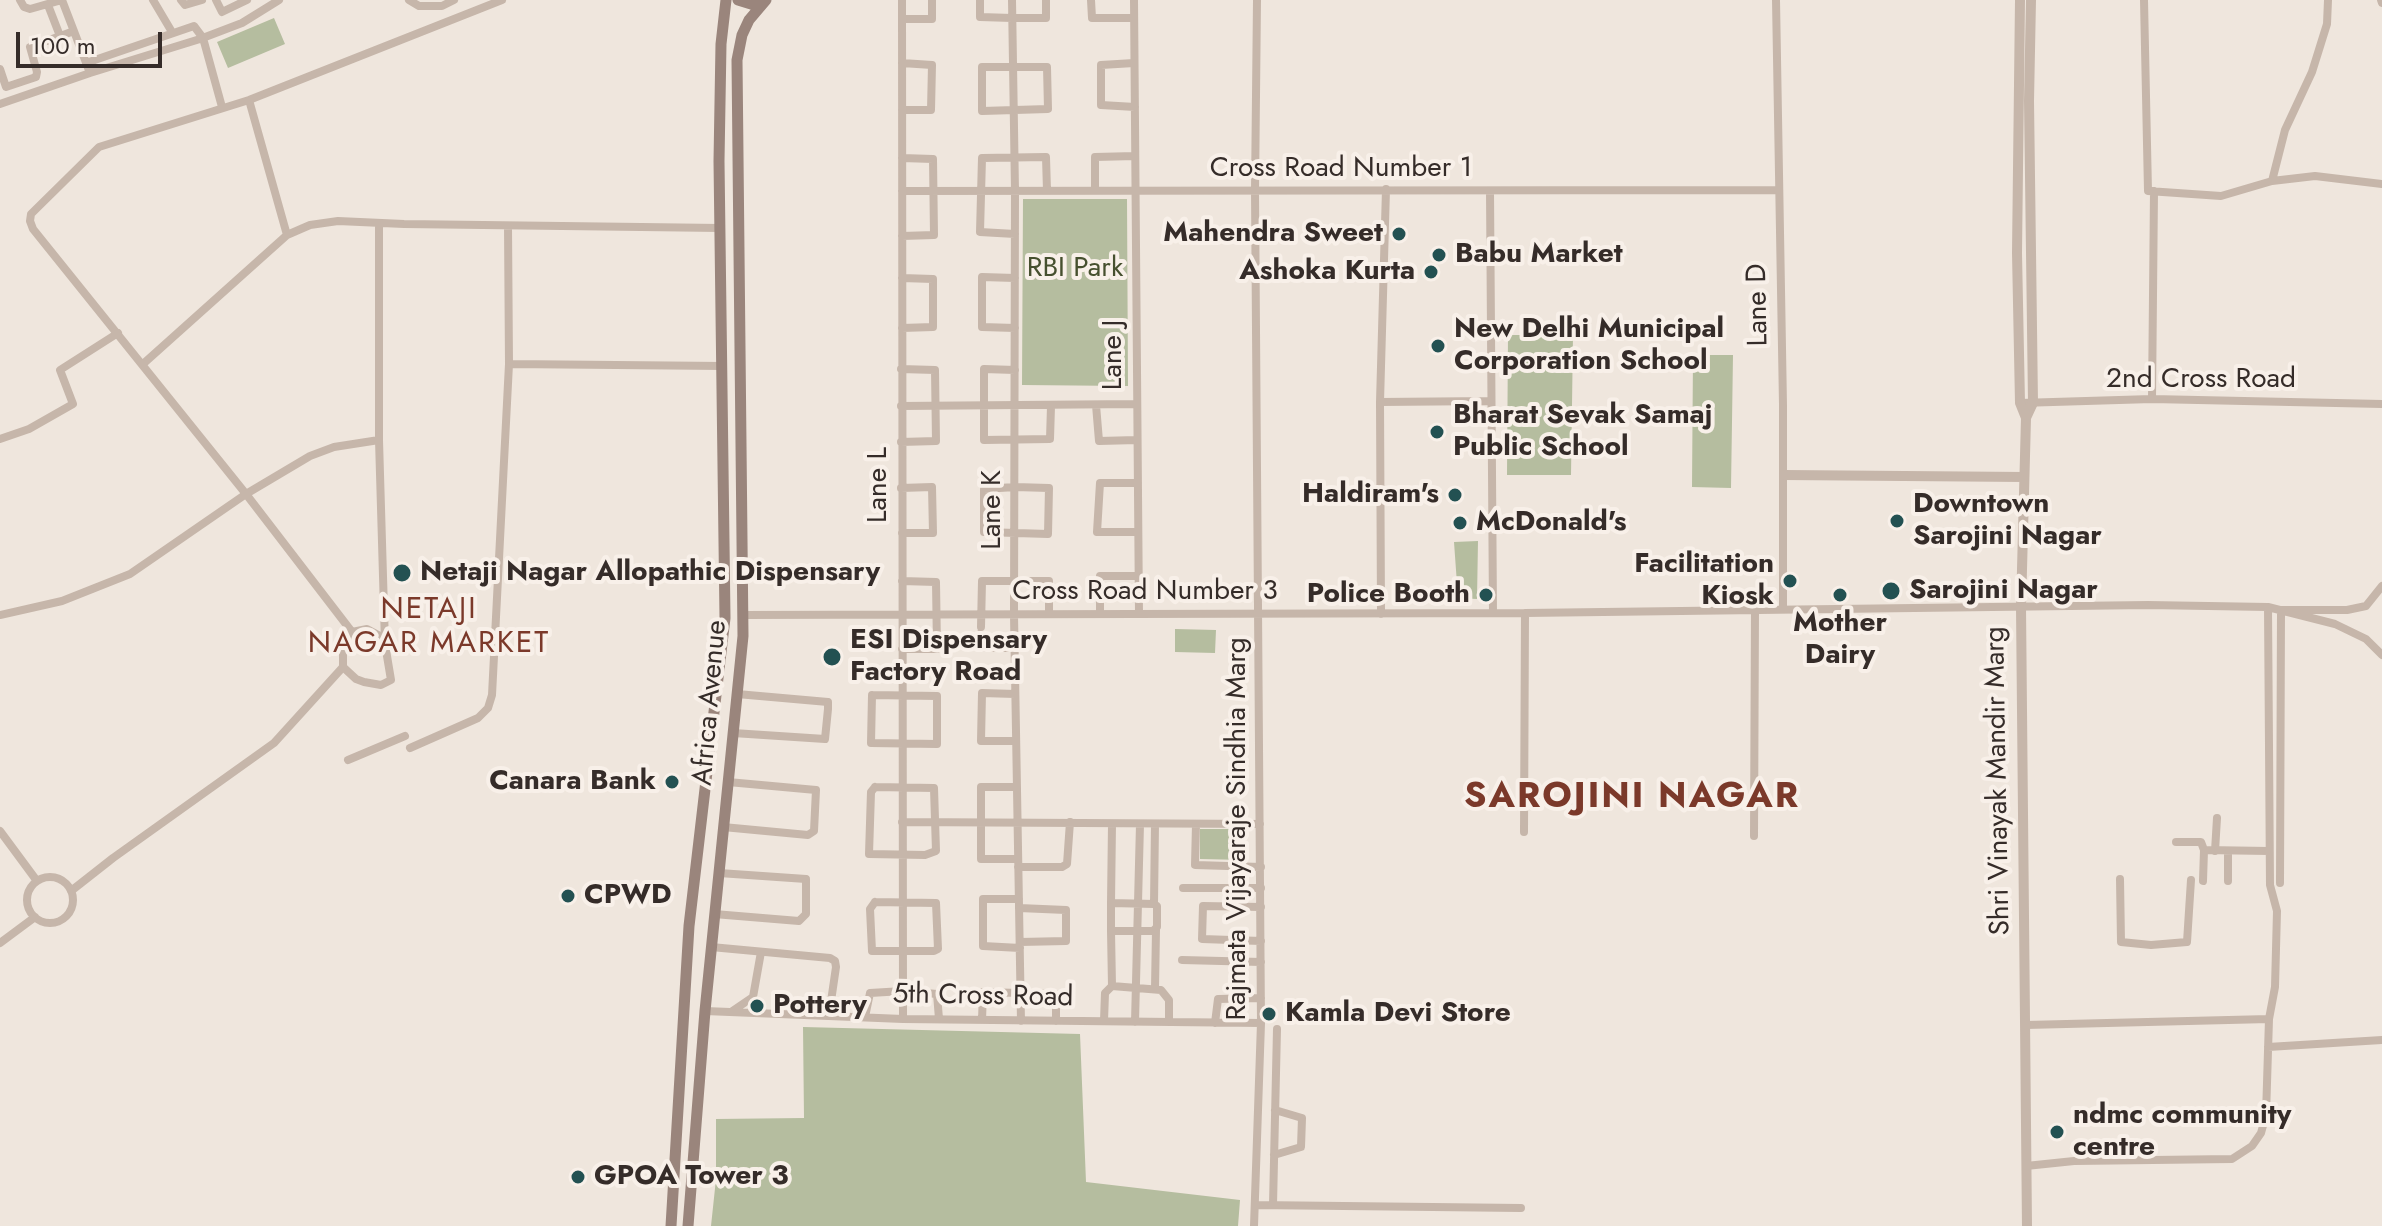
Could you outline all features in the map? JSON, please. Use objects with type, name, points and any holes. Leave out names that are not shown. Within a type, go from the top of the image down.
[{"type":"main road","name":"Africa Avenue","points":[[671,1226],[689,926],[725,618],[720,228],[721,44],[726,0]]},
{"type":"main road","points":[[738,0],[751,4],[766,0]]},
{"type":"main road","name":"Africa Avenue","points":[[688,1226],[743,615],[737,60],[749,20],[766,0]]},
{"type":"street","points":[[20,0],[24,7],[30,9],[62,0],[90,73]]},
{"type":"street","points":[[153,0],[172,32]]},
{"type":"street","points":[[181,0],[185,5],[202,0]]},
{"type":"street","points":[[216,0],[222,12],[247,0]]},
{"type":"street","points":[[0,104],[203,38],[242,23],[279,0]]},
{"type":"street","points":[[409,0],[419,6],[442,6],[454,0]]},
{"type":"street","points":[[352,632],[246,494],[33,229],[31,214],[99,147],[249,100],[502,0]]},
{"type":"street","name":"Lane L","points":[[902,0],[903,1019]]},
{"type":"street","points":[[902,19],[932,19],[932,0]]},
{"type":"street","points":[[980,0],[980,17],[1012,18],[1046,18],[1046,0]]},
{"type":"street","name":"Lane K","points":[[1012,0],[1014,615],[1021,1021]]},
{"type":"street","points":[[1091,0],[1092,18],[1134,18]]},
{"type":"street","name":"Lane J","points":[[1134,0],[1139,614]]},
{"type":"street","name":"Rajmata Vijayaraje Sindhia Marg","points":[[1254,1226],[1261,1023],[1255,191],[1257,0]]},
{"type":"street","name":"Lane D","points":[[1776,0],[1784,475],[1783,609]]},
{"type":"street","name":"Shri Vinayak Mandir Marg","points":[[2020,0],[2017,253],[2020,403],[2026,418],[2021,607],[2027,1226]]},
{"type":"street","points":[[2026,418],[2033,403],[2029,101],[2031,0]]},
{"type":"street","points":[[2144,0],[2148,191],[2221,196],[2272,181],[2315,176],[2382,184]]},
{"type":"street","points":[[2272,181],[2285,130],[2312,72],[2327,24],[2328,0]]},
{"type":"street","points":[[48,5],[60,36]]},
{"type":"street","points":[[86,63],[194,26],[203,38],[222,107]]},
{"type":"street","points":[[0,69],[6,87],[36,77],[30,47],[74,31]]},
{"type":"street","points":[[902,63],[932,65],[931,110],[902,110]]},
{"type":"street","points":[[1134,63],[1101,65],[1101,105],[1135,107]]},
{"type":"street","points":[[982,67],[1047,67],[1048,109],[1014,111],[982,111],[982,67]]},
{"type":"street","points":[[249,100],[287,235]]},
{"type":"street","points":[[1095,191],[1095,157],[1135,156]]},
{"type":"street","points":[[1015,234],[980,232],[982,158],[1046,157],[1047,191]]},
{"type":"street","points":[[902,158],[933,159],[934,191],[934,235],[902,236]]},
{"type":"street","points":[[1381,614],[1380,402],[1386,189]]},
{"type":"street","name":"Cross Road Number 1","points":[[902,191],[1779,190]]},
{"type":"street","points":[[1490,191],[1493,613]]},
{"type":"street","points":[[2152,399],[2154,191]]},
{"type":"street","points":[[143,364],[287,235],[310,225],[338,221],[720,228]]},
{"type":"street","points":[[343,667],[364,682],[387,684],[391,680],[385,644],[379,440],[379,224]]},
{"type":"street","points":[[410,748],[478,718],[488,708],[492,695],[509,364],[508,226]]},
{"type":"street","points":[[1015,278],[982,277],[982,327],[1015,328]]},
{"type":"street","points":[[902,278],[933,279],[933,327],[902,328]]},
{"type":"street","points":[[0,439],[29,429],[73,404],[60,370],[118,333]]},
{"type":"street","points":[[509,364],[723,366]]},
{"type":"street","points":[[901,369],[935,370],[936,441],[901,442]]},
{"type":"street","points":[[1015,370],[984,369],[984,440],[1050,439],[1051,406]]},
{"type":"street","name":"2nd Cross Road","points":[[2020,403],[2152,399],[2382,404]]},
{"type":"street","points":[[1380,402],[1491,401]]},
{"type":"street","points":[[901,406],[1137,404]]},
{"type":"street","points":[[1096,405],[1099,441],[1137,440]]},
{"type":"street","points":[[0,615],[62,601],[130,574],[246,494],[322,450],[379,440]]},
{"type":"street","points":[[1784,475],[2024,477]]},
{"type":"street","points":[[1138,483],[1100,483],[1097,532],[1138,532]]},
{"type":"street","points":[[901,488],[932,487],[933,533],[902,533]]},
{"type":"street","points":[[1015,487],[1049,488],[1048,534],[984,532],[984,489],[1015,487]]},
{"type":"street","points":[[1100,614],[1100,576],[1139,576]]},
{"type":"street","points":[[902,581],[936,582],[937,615],[937,649],[902,649]]},
{"type":"street","points":[[1015,648],[980,648],[982,581],[1049,581],[1049,614]]},
{"type":"street","points":[[2281,610],[2347,610],[2366,606],[2382,586]]},
{"type":"street","name":"Cross Road Number 3","points":[[743,615],[1381,614],[2021,607],[2268,607],[2281,610]]},
{"type":"street","points":[[2026,1166],[2074,1161],[2223,1160],[2241,1155],[2261,1133],[2266,1115],[2277,911],[2270,885],[2268,607]]},
{"type":"street","points":[[1754,836],[1755,609]]},
{"type":"street","points":[[2281,610],[2335,624],[2366,639],[2382,655]]},
{"type":"street","points":[[2280,883],[2281,610]]},
{"type":"street","points":[[1524,832],[1525,613]]},
{"type":"street","points":[[352,632],[367,629],[380,636],[385,644]]},
{"type":"street","points":[[71,891],[274,743],[343,667],[343,650],[352,632]]},
{"type":"street","points":[[1015,694],[982,693],[981,741],[1016,741]]},
{"type":"street","points":[[733,733],[825,739],[828,702],[737,694]]},
{"type":"street","points":[[872,695],[902,696],[937,696],[937,744],[871,743],[872,695]]},
{"type":"street","points":[[348,760],[405,736]]},
{"type":"street","points":[[723,827],[808,835],[814,831],[816,790],[728,782]]},
{"type":"street","points":[[1017,787],[981,787],[981,859],[1062,867],[1067,864],[1070,822]]},
{"type":"street","points":[[871,788],[934,788],[936,822],[936,851],[925,855],[873,855],[869,852],[871,788]]},
{"type":"street","points":[[2215,851],[2217,818]]},
{"type":"street","points":[[902,822],[1260,824]]},
{"type":"street","points":[[1104,1021],[1105,993],[1112,986],[1112,824]]},
{"type":"street","points":[[1135,1022],[1140,824]]},
{"type":"street","points":[[1155,824],[1155,988]]},
{"type":"street","points":[[1196,824],[1195,865],[1261,867]]},
{"type":"street","points":[[0,831],[37,881]]},
{"type":"street","points":[[2176,842],[2201,842],[2204,850],[2203,881]]},
{"type":"street","points":[[2204,850],[2269,851]]},
{"type":"street","points":[[2228,851],[2228,881]]},
{"type":"street","points":[[714,914],[799,921],[806,914],[806,879],[719,873]]},
{"type":"street","points":[[53,877],[67,884],[72,906],[64,919],[49,923],[31,912],[27,898],[37,881],[53,877]]},
{"type":"street","points":[[2120,879],[2121,942],[2151,945],[2187,942],[2191,880]]},
{"type":"street","points":[[1183,888],[1261,888]]},
{"type":"street","points":[[983,899],[1066,910],[1066,941],[1020,945],[983,946],[983,899]]},
{"type":"street","points":[[875,902],[902,902],[936,903],[938,949],[877,952],[870,947],[871,905],[875,902]]},
{"type":"street","points":[[1111,903],[1154,904]]},
{"type":"street","points":[[1261,907],[1203,906],[1202,939],[1261,941]]},
{"type":"street","points":[[0,943],[35,917]]},
{"type":"street","points":[[1111,931],[1156,930]]},
{"type":"street","points":[[711,947],[830,958],[835,961],[829,1015]]},
{"type":"street","points":[[731,1012],[753,997],[761,952]]},
{"type":"street","points":[[1182,960],[1261,962]]},
{"type":"street","points":[[1112,986],[1155,988],[1168,996],[1169,1022]]},
{"type":"street","points":[[865,1017],[870,993],[903,991],[937,994],[939,1019]]},
{"type":"street","points":[[982,1020],[983,992],[1021,992],[1056,994],[1056,1021]]},
{"type":"street","points":[[1215,1023],[1218,999],[1261,998]]},
{"type":"street","name":"5th Cross Road","points":[[705,1011],[903,1019],[1261,1023]]},
{"type":"street","points":[[2026,1025],[2269,1019]]},
{"type":"street","points":[[1273,1205],[1277,1029]]},
{"type":"street","points":[[2268,1047],[2382,1040]]},
{"type":"street","points":[[1274,1155],[1301,1147],[1302,1118],[1275,1110]]},
{"type":"street","points":[[1255,1205],[1521,1208]]},
{"type":"green space","points":[[274,18],[285,44],[228,68],[217,42]]},
{"type":"green space","name":"RBI Park","points":[[1023,199],[1127,199],[1128,386],[1022,385]]},
{"type":"green space","points":[[1508,335],[1573,335],[1571,475],[1507,475]]},
{"type":"green space","points":[[1693,355],[1733,355],[1731,488],[1692,487]]},
{"type":"green space","points":[[1478,541],[1477,599],[1458,598],[1454,542]]},
{"type":"green space","points":[[1175,629],[1216,630],[1215,653],[1175,652]]},
{"type":"green space","points":[[1200,829],[1245,829],[1244,860],[1200,859]]},
{"type":"green space","points":[[803,1027],[1080,1034],[1086,1182],[1240,1200],[1238,1226],[711,1226],[716,1179],[716,1119],[804,1118]]},
{"type":"place","name":"Mahendra Sweet","points":[[1399,234]]},
{"type":"place","name":"Babu Market","points":[[1439,255]]},
{"type":"place","name":"Ashoka Kurta","points":[[1431,272]]},
{"type":"place","name":"New Delhi Municipal Corporation School","points":[[1438,346]]},
{"type":"place","name":"Bharat Sevak Samaj Public School","points":[[1437,432]]},
{"type":"place","name":"Haldiram's","points":[[1455,495]]},
{"type":"place","name":"Downtown Sarojini Nagar","points":[[1897,521]]},
{"type":"place","name":"McDonald's","points":[[1460,523]]},
{"type":"place","name":"Netaji Nagar Allopathic Dispensary","points":[[402,573]]},
{"type":"place","name":"Facilitation Kiosk","points":[[1790,581]]},
{"type":"place","name":"Sarojini Nagar","points":[[1891,591]]},
{"type":"place","name":"Police Booth","points":[[1486,595]]},
{"type":"place","name":"Mother Dairy","points":[[1840,595]]},
{"type":"place","name":"ESI Dispensary Factory Road","points":[[832,657]]},
{"type":"place","name":"Canara Bank","points":[[672,782]]},
{"type":"place","name":"CPWD","points":[[568,896]]},
{"type":"place","name":"Pottery","points":[[757,1006]]},
{"type":"place","name":"Kamla Devi Store","points":[[1269,1014]]},
{"type":"place","name":"ndmc community centre","points":[[2057,1132]]},
{"type":"place","name":"GPOA Tower 3","points":[[578,1177]]},
{"type":"district","name":"NETAJI NAGAR MARKET","points":[[429,628]]},
{"type":"district","name":"SAROJINI NAGAR","points":[[1632,798]]}]
